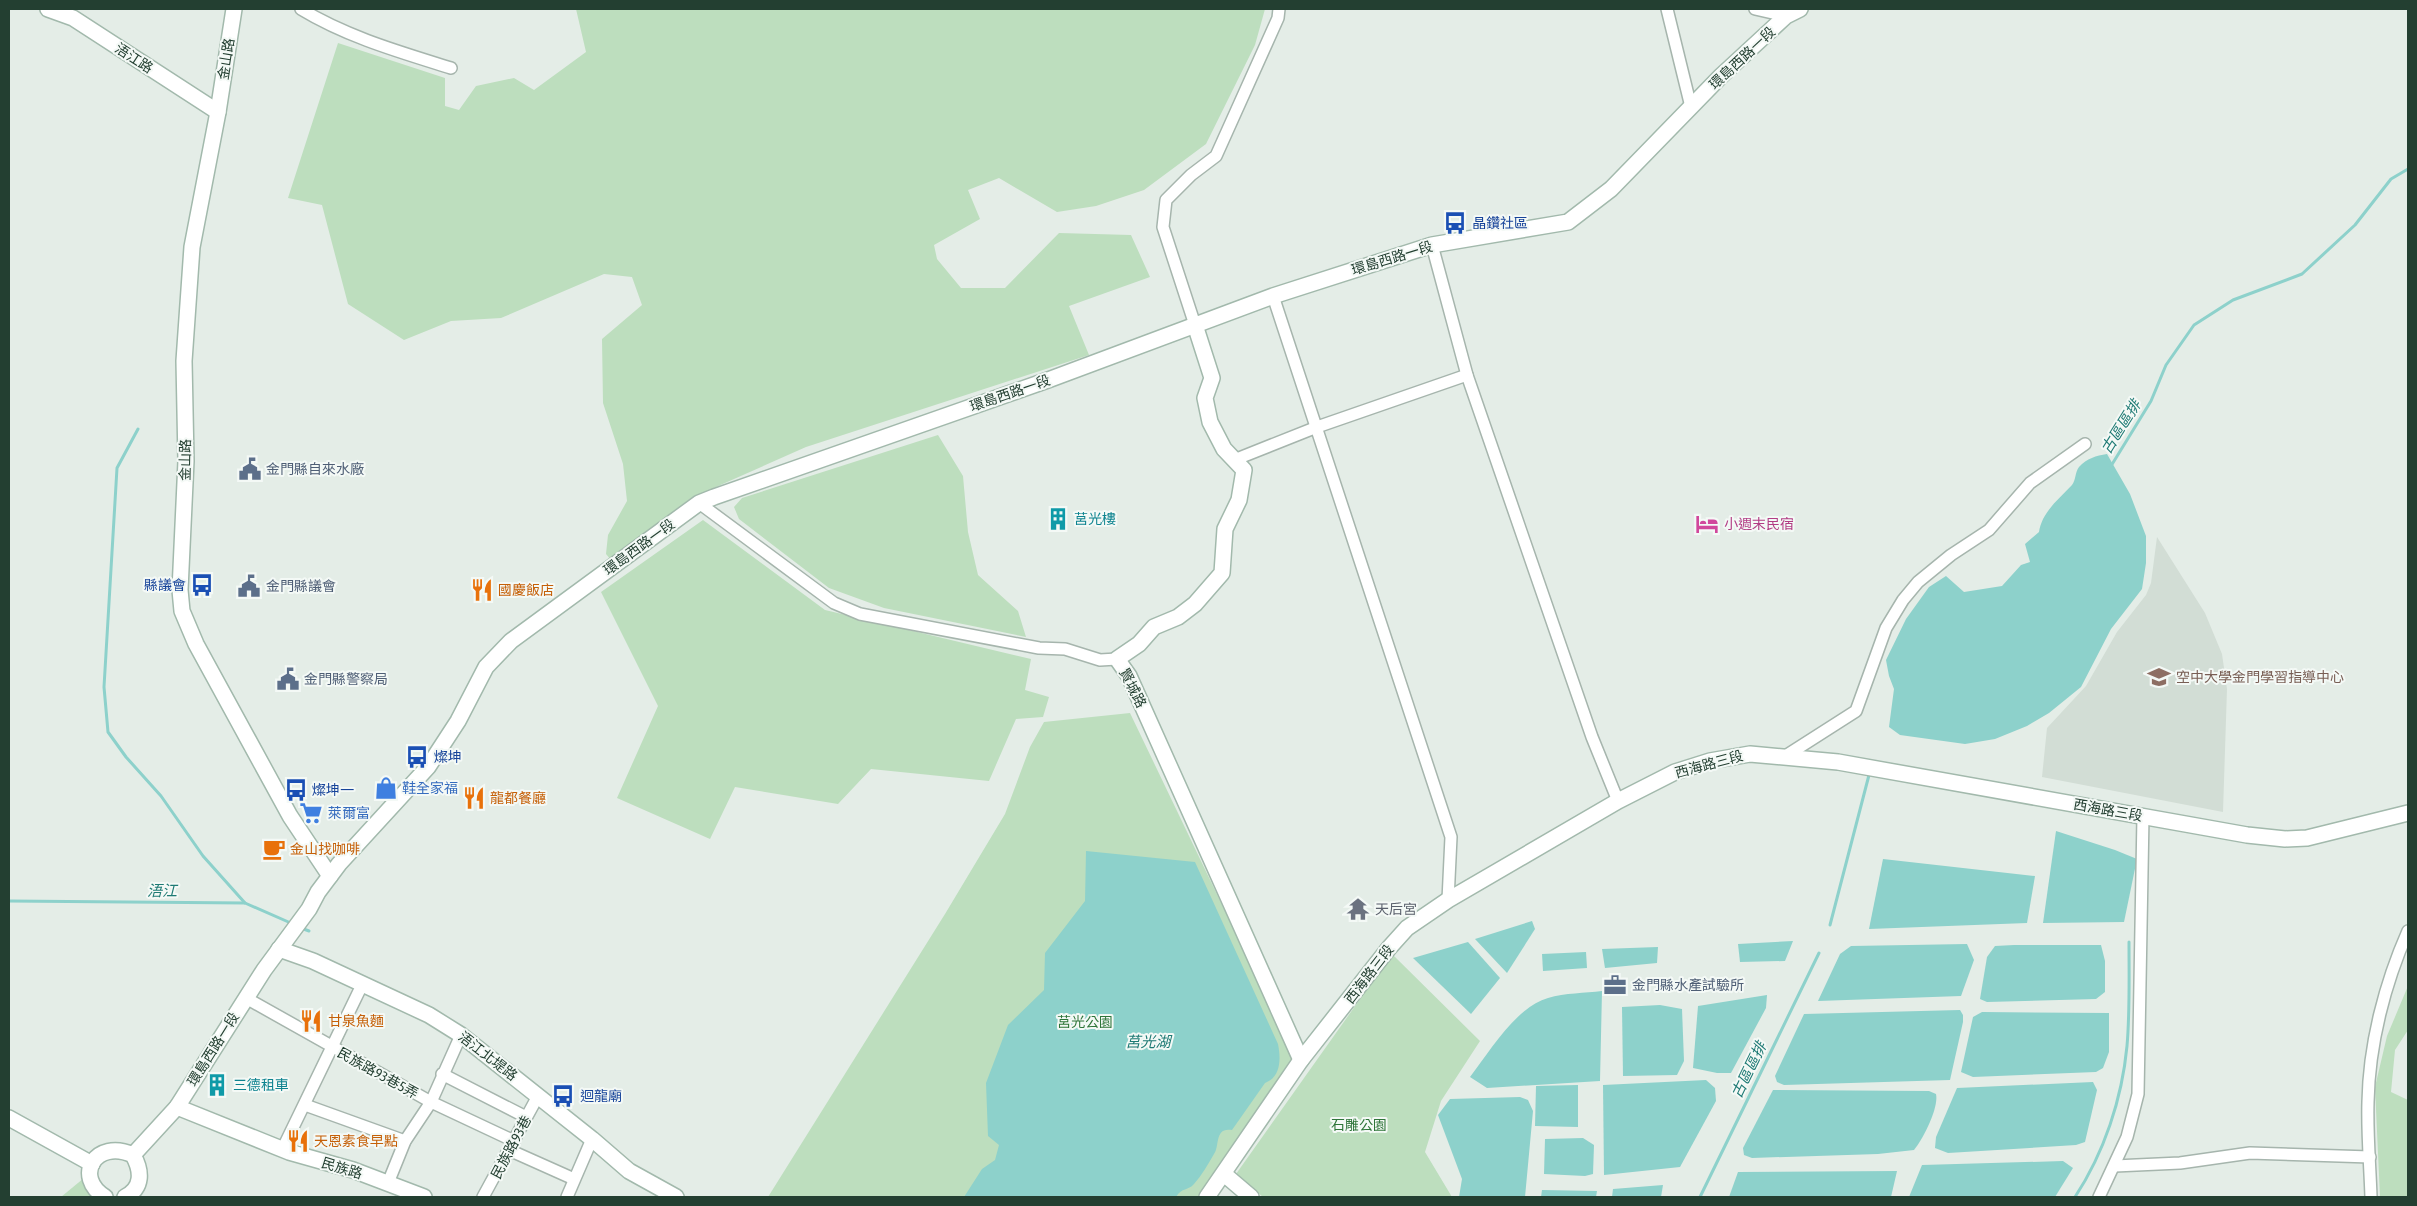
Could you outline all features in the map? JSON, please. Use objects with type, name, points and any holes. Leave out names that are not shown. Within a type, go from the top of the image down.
[{"type":"main road","name":"浯江路","points":[[48,9],[73,18],[218,112]]},
{"type":"main road","name":"金山路","points":[[234,9],[192,256],[184,361],[186,461],[180,590],[182,611],[206,663],[290,816],[330,876]]},
{"type":"main road","name":"環島西路一段","points":[[133,1155],[177,1107],[246,998],[330,876],[428,767],[458,721],[491,659],[511,641],[699,503],[1048,380],[1273,296],[1432,245],[1568,222],[1611,189],[1721,76],[1786,13],[1800,9]]},
{"type":"main road","name":"賢城路","points":[[1195,325],[1212,378],[1205,398],[1210,422],[1224,449],[1244,470],[1239,500],[1225,529],[1222,573],[1195,604],[1178,617],[1154,627],[1139,644],[1117,659],[1128,676],[1301,1060]]},
{"type":"main road","name":"西海路三段","points":[[1207,1197],[1301,1060],[1388,948],[1407,928],[1448,900],[1618,801],[1675,772],[1710,761],[1750,754],[1838,762],[2247,835],[2284,839],[2307,838],[2408,813]]},
{"type":"main road","name":"浯江北堤路","points":[[283,944],[362,985],[429,1015],[461,1035],[592,1138],[629,1171],[676,1197]]},
{"type":"main road","name":"民族路","points":[[177,1107],[289,1152],[353,1170],[424,1197]]},
{"type":"main road","points":[[9,1118],[92,1164]]},
{"type":"main road","points":[[105,1197],[93,1186],[90,1179],[92,1164],[96,1158],[109,1150],[124,1151],[133,1155],[139,1168],[140,1176],[134,1191],[125,1197]]},
{"type":"main road","points":[[1224,1174],[1251,1197]]},
{"type":"street","points":[[301,9],[383,47],[451,68]]},
{"type":"street","points":[[1195,325],[1163,227],[1166,200],[1191,174],[1216,156],[1278,18],[1279,9]]},
{"type":"street","points":[[1667,9],[1691,107]]},
{"type":"street","points":[[1755,9],[1786,13]]},
{"type":"street","points":[[1432,245],[1467,375],[1592,737],[1618,801]]},
{"type":"street","points":[[1273,296],[1451,837],[1448,900]]},
{"type":"street","points":[[1234,460],[1317,427],[1467,375]]},
{"type":"street","points":[[1784,757],[1856,711],[1886,628],[1903,600],[1918,582],[1951,555],[1989,530],[2030,483],[2085,444]]},
{"type":"street","points":[[699,503],[834,603],[860,614],[1039,648],[1065,649],[1100,660],[1117,659]]},
{"type":"street","points":[[2099,1197],[2115,1166],[2133,1115],[2139,1078],[2143,816]]},
{"type":"street","points":[[2371,1197],[2368,1102],[2371,1061],[2380,1016],[2404,954],[2408,931]]},
{"type":"street","points":[[283,1148],[362,985]]},
{"type":"street","name":"民族路93巷5弄","points":[[246,998],[431,1102],[574,1179]]},
{"type":"street","points":[[388,1183],[405,1141],[431,1102],[461,1035]]},
{"type":"street","points":[[442,1074],[526,1117]]},
{"type":"street","name":"民族路93巷","points":[[483,1197],[538,1096]]},
{"type":"street","points":[[304,1105],[405,1141]]},
{"type":"street","points":[[567,1197],[592,1138]]},
{"type":"street","points":[[2115,1166],[2180,1163],[2250,1153],[2370,1157]]},
{"type":"shaded area","name":"空中大學金門學習指導中心","points":[[2157,537],[2205,613],[2222,654],[2227,689],[2223,812],[2042,777],[2047,728],[2086,686],[2117,632],[2146,595],[2151,583]]},
{"type":"green space","points":[[576,9],[1265,9],[1255,45],[1206,144],[1144,190],[1096,206],[1057,212],[999,178],[968,190],[980,219],[934,245],[937,259],[961,288],[1005,288],[1059,233],[1131,235],[1150,277],[1069,306],[1089,355],[806,447],[691,498],[611,560],[606,554],[608,535],[627,501],[623,464],[603,403],[602,339],[642,305],[632,277],[604,274],[501,318],[451,321],[404,340],[348,304],[322,205],[288,198],[338,43],[445,78],[445,106],[459,110],[476,86],[514,78],[534,90],[586,52]]},
{"type":"green space","points":[[938,435],[963,476],[968,532],[978,575],[1018,611],[1026,637],[884,608],[829,588],[739,519],[734,507],[742,498]]},
{"type":"green space","points":[[703,520],[825,610],[1031,659],[1025,690],[1049,697],[1043,717],[1016,719],[989,781],[871,769],[838,804],[735,787],[710,839],[617,798],[658,706],[601,592]]},
{"type":"green space","name":"莒光公園","points":[[1130,713],[1297,1061],[1200,1197],[768,1197],[945,914],[1005,814],[1030,747],[1044,722]]},
{"type":"green space","name":"石雕公園","points":[[1392,954],[1480,1041],[1441,1101],[1425,1152],[1452,1197],[1263,1197],[1236,1174]]},
{"type":"green space","points":[[2408,986],[2408,1030],[2395,1050],[2391,1092],[2408,1100],[2408,1197],[2380,1197],[2375,1087],[2387,1036]]},
{"type":"green space","points":[[84,1178],[94,1197],[61,1197]]},
{"type":"water","points":[[2107,454],[2130,494],[2146,536],[2146,563],[2142,589],[2111,629],[2081,687],[2049,713],[2027,726],[1995,739],[1965,744],[1900,735],[1889,727],[1894,689],[1886,660],[1906,619],[1929,587],[1946,576],[1964,592],[2002,586],[2021,565],[2030,562],[2025,544],[2039,532],[2047,512],[2072,485],[2079,467],[2085,461]]},
{"type":"water","points":[[2056,831],[2137,859],[2124,922],[2043,923]]},
{"type":"water","name":"莒光湖","points":[[1086,851],[1195,862],[1278,1044],[1279,1067],[1274,1076],[1265,1083],[1232,1130],[1222,1131],[1218,1138],[1216,1151],[1197,1181],[1180,1192],[1176,1197],[964,1197],[982,1169],[995,1160],[999,1145],[988,1136],[986,1083],[1008,1025],[1044,990],[1045,953],[1085,901]]},
{"type":"water","points":[[1883,859],[2035,876],[2027,923],[1869,929]]},
{"type":"water","points":[[1532,921],[1535,929],[1507,973],[1475,939]]},
{"type":"water","points":[[1793,941],[1785,961],[1740,962],[1738,944]]},
{"type":"water","points":[[1468,942],[1500,978],[1471,1014],[1413,958]]},
{"type":"water","points":[[1967,944],[1974,960],[1961,996],[1818,1001],[1840,954],[1851,946]]},
{"type":"water","points":[[2101,945],[2105,961],[2105,992],[2096,999],[1987,1002],[1980,999],[1987,957],[1995,946]]},
{"type":"water","points":[[1658,947],[1657,963],[1605,968],[1602,949]]},
{"type":"water","points":[[1586,952],[1587,968],[1543,971],[1542,954]]},
{"type":"water","points":[[1602,991],[1600,1081],[1487,1088],[1470,1077],[1504,1031],[1525,1010],[1548,998]]},
{"type":"water","points":[[1767,995],[1766,1008],[1731,1073],[1717,1073],[1693,1068],[1698,1006]]},
{"type":"water","points":[[1660,1005],[1682,1009],[1684,1061],[1677,1075],[1623,1076],[1622,1007]]},
{"type":"water","points":[[1960,1010],[1963,1015],[1963,1022],[1950,1080],[1784,1085],[1777,1082],[1775,1076],[1804,1014]]},
{"type":"water","points":[[1982,1012],[2109,1013],[2109,1052],[2103,1068],[2096,1072],[1973,1077],[1961,1072],[1973,1017]]},
{"type":"water","points":[[1706,1080],[1715,1088],[1716,1101],[1680,1167],[1604,1175],[1603,1085]]},
{"type":"water","points":[[2093,1082],[2097,1090],[2085,1142],[2076,1145],[1948,1153],[1935,1148],[1936,1137],[1957,1088]]},
{"type":"water","points":[[1578,1085],[1578,1127],[1535,1126],[1536,1086]]},
{"type":"water","points":[[1773,1090],[1929,1091],[1936,1094],[1936,1100],[1930,1123],[1914,1150],[1878,1154],[1752,1158],[1744,1155],[1743,1148]]},
{"type":"water","points":[[1520,1097],[1528,1100],[1533,1111],[1525,1197],[1459,1197],[1462,1179],[1438,1115],[1450,1099]]},
{"type":"water","points":[[1583,1138],[1594,1145],[1593,1174],[1585,1176],[1544,1174],[1545,1139]]},
{"type":"water","points":[[2063,1161],[2073,1168],[2055,1197],[1909,1197],[1922,1165]]},
{"type":"water","points":[[1897,1171],[1891,1197],[1729,1197],[1738,1172]]},
{"type":"water","points":[[1663,1185],[1661,1197],[1612,1197],[1613,1189]]},
{"type":"water","points":[[1542,1190],[1597,1191],[1596,1197],[1541,1197]]},
{"type":"waterway","name":"古區區排","points":[[2111,466],[2151,401],[2166,365],[2194,325],[2233,300],[2302,274],[2355,225],[2391,179],[2408,169]]},
{"type":"waterway","points":[[138,429],[117,468],[104,687],[108,732],[126,757],[161,796],[203,856],[245,903]]},
{"type":"waterway","name":"古區區排","points":[[1830,925],[1869,775]]},
{"type":"waterway","name":"浯江","points":[[9,901],[245,903],[293,924]]},
{"type":"waterway","name":"浯江","points":[[301,928],[309,931]]},
{"type":"waterway","points":[[2075,1197],[2103,1144],[2121,1086],[2128,1033],[2129,942]]},
{"type":"waterway","name":"古區區排","points":[[1700,1197],[1819,953]]},
{"type":"place","name":"晶鑽社區","points":[[1455,223]]},
{"type":"place","name":"金門縣自來水廠","points":[[250,469]]},
{"type":"place","name":"莒光樓","points":[[1058,519]]},
{"type":"place","name":"小週末民宿","points":[[1707,524]]},
{"type":"place","name":"縣議會","points":[[202,585]]},
{"type":"place","name":"金門縣議會","points":[[249,586]]},
{"type":"place","name":"國慶飯店","points":[[482,590]]},
{"type":"place","name":"空中大學金門學習指導中心","points":[[2159,677]]},
{"type":"place","name":"金門縣警察局","points":[[288,679]]},
{"type":"place","name":"燦坤","points":[[417,757]]},
{"type":"place","name":"鞋全家福","points":[[386,788]]},
{"type":"place","name":"燦坤一","points":[[296,790]]},
{"type":"place","name":"龍都餐廳","points":[[474,798]]},
{"type":"place","name":"萊爾富","points":[[311,813]]},
{"type":"place","name":"金山找咖啡","points":[[274,849]]},
{"type":"place","name":"天后宮","points":[[1358,909]]},
{"type":"place","name":"金門縣水產試驗所","points":[[1615,985]]},
{"type":"place","name":"甘泉魚麵","points":[[311,1021]]},
{"type":"place","name":"三德租車","points":[[217,1085]]},
{"type":"place","name":"迴龍廟","points":[[563,1096]]},
{"type":"place","name":"天恩素食早點","points":[[298,1141]]}]
